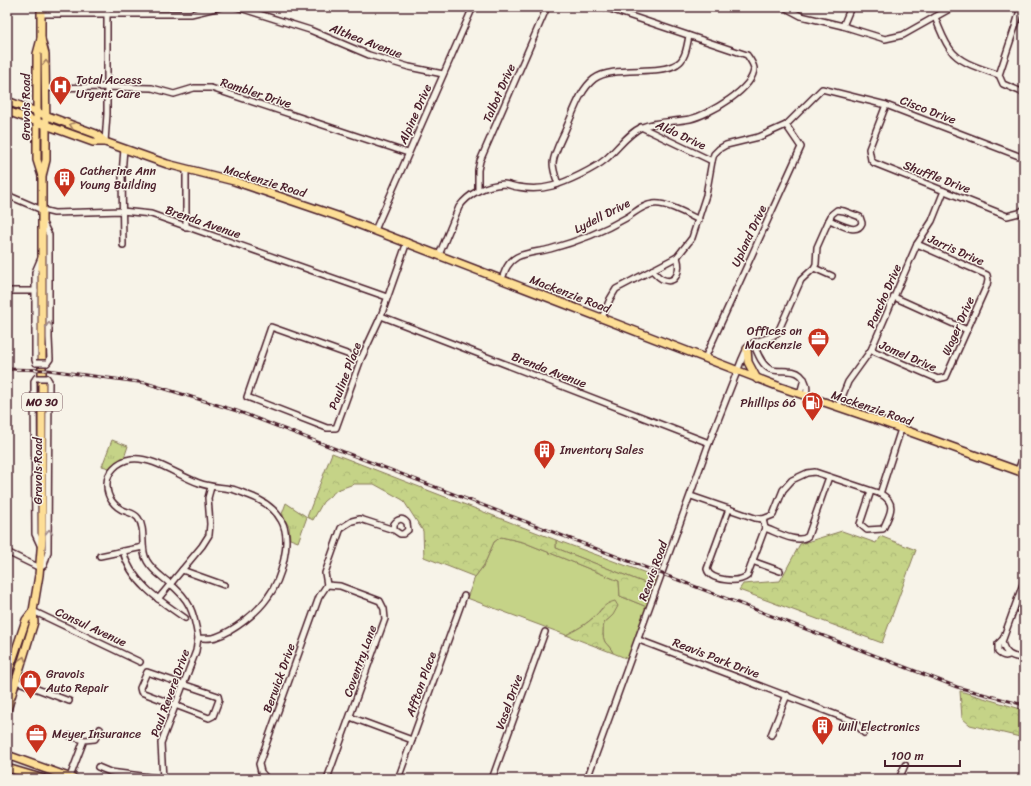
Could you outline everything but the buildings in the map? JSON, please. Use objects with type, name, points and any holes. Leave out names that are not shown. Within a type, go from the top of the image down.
[{"type":"main road","name":"Gravois Road","points":[[7,710],[34,622],[33,611],[42,548],[42,176],[46,160],[46,54],[42,39],[42,11]]},
{"type":"main road","name":"Gravois Road","points":[[42,39],[37,54],[37,160],[42,176]]},
{"type":"main road","name":"Mackenzie Road","points":[[7,101],[96,134],[105,142]]},
{"type":"main road","name":"Mackenzie Road","points":[[7,110],[93,142],[105,142],[186,169],[247,185],[337,216],[758,379],[1021,472]]},
{"type":"main road","points":[[747,349],[748,362],[758,379]]},
{"type":"main road","name":"Gravois Road","points":[[7,676],[26,620],[33,611]]},
{"type":"main road","points":[[7,750],[15,758]]},
{"type":"main road","points":[[7,756],[72,778]]},
{"type":"main road","points":[[7,768],[44,779]]},
{"type":"street","points":[[105,142],[107,7]]},
{"type":"street","points":[[172,7],[172,14]]},
{"type":"street","points":[[42,11],[107,14],[191,14],[220,7]]},
{"type":"street","name":"Althea Avenue","points":[[237,7],[310,30],[369,55],[409,67],[443,74]]},
{"type":"street","points":[[462,7],[472,8]]},
{"type":"street","name":"Talbot Drive","points":[[478,190],[478,170],[480,161],[548,7]]},
{"type":"street","points":[[439,255],[460,207],[463,202],[478,190],[504,184],[519,188],[535,189],[558,184],[589,170],[606,159],[618,146],[641,127],[691,119],[714,109],[741,92],[749,80],[754,68],[747,55],[604,7]]},
{"type":"street","points":[[784,7],[801,16],[843,26],[885,39],[903,36],[953,7]]},
{"type":"street","points":[[843,26],[851,7]]},
{"type":"street","points":[[1021,7],[1016,27],[999,75],[1003,84],[1024,93]]},
{"type":"street","name":"Alpine Drive","points":[[374,230],[472,8]]},
{"type":"street","points":[[935,17],[950,50],[962,61],[999,75]]},
{"type":"street","points":[[558,184],[554,168],[554,157],[585,89],[593,80],[606,74],[664,68],[678,64],[685,52],[689,36]]},
{"type":"street","name":"Rambler Drive","points":[[46,88],[152,88],[174,94],[194,88],[211,88],[408,153]]},
{"type":"street","name":"Cisco Drive","points":[[786,125],[822,89],[886,105],[1024,158]]},
{"type":"street","name":"Shuffle Drive","points":[[886,105],[869,149],[871,160],[874,163],[1006,216],[1019,213],[1024,209]]},
{"type":"street","points":[[602,318],[616,289],[677,257],[692,238],[706,195],[714,154],[722,147],[759,137],[786,125]]},
{"type":"street","name":"Upland Drive","points":[[705,358],[801,147],[786,125]]},
{"type":"street","name":"Aldo Drive","points":[[641,127],[712,161]]},
{"type":"street","points":[[123,245],[122,174],[124,149]]},
{"type":"street","points":[[186,169],[186,227]]},
{"type":"street","name":"Pancho Drive","points":[[838,407],[848,382],[871,350],[917,244],[932,221],[944,191]]},
{"type":"street","name":"Brenda Avenue","points":[[7,195],[42,210],[54,213],[122,211],[151,214],[387,297]]},
{"type":"street","name":"Lydell Drive","points":[[502,279],[509,263],[516,258],[548,250],[589,236],[649,205],[658,204],[670,207],[699,220]]},
{"type":"street","points":[[747,349],[753,343],[771,338],[778,332],[801,280],[814,268],[817,260],[817,247],[829,220],[834,211],[841,210],[860,217],[862,223],[859,228],[854,230],[829,220]]},
{"type":"street","name":"Gravois Road","points":[[42,221],[49,235],[50,359],[47,363],[36,363],[34,357],[35,272],[42,256]]},
{"type":"street","name":"Pauline Place","points":[[361,359],[271,327],[247,397],[327,428],[336,428],[361,359],[381,316],[407,242]]},
{"type":"street","name":"Jarris Drive","points":[[917,244],[987,275]]},
{"type":"street","points":[[652,270],[661,278],[672,280],[677,276],[679,270],[680,264],[677,257]]},
{"type":"street","points":[[814,268],[832,276]]},
{"type":"street","name":"Wager Drive","points":[[938,379],[946,377],[988,285],[987,275]]},
{"type":"street","points":[[7,291],[35,291]]},
{"type":"street","points":[[894,297],[967,330]]},
{"type":"street","name":"Brenda Avenue","points":[[381,316],[709,443]]},
{"type":"street","points":[[753,343],[764,365],[770,369],[778,371],[789,370],[804,378],[803,395]]},
{"type":"street","name":"Reavis Road","points":[[587,779],[709,443],[747,349]]},
{"type":"street","name":"Jomel Drive","points":[[871,350],[938,379]]},
{"type":"street","name":"Gravois Road","points":[[40,568],[44,565],[48,552],[49,381],[47,378],[36,378],[34,381],[35,534],[42,548]]},
{"type":"street","points":[[880,494],[902,429]]},
{"type":"street","points":[[1021,472],[1024,453]]},
{"type":"street","name":"Paul Revere Drive","points":[[164,779],[161,743],[196,651],[198,638],[196,620],[191,606],[182,594],[151,566],[146,559],[143,547],[142,523],[134,514],[117,507],[108,496],[106,486],[112,470],[116,466],[131,459],[140,460],[167,468],[198,483],[211,487],[232,489],[249,495],[268,504],[282,521],[285,534],[285,555],[275,587],[268,599],[233,629],[215,638],[198,638]]},
{"type":"street","points":[[691,496],[763,520],[773,515],[783,490],[792,480],[802,475],[815,472],[880,494],[886,497],[890,501],[892,508],[883,529],[867,530],[860,524],[871,491]]},
{"type":"street","points":[[765,528],[798,540],[805,539],[808,536],[829,477]]},
{"type":"street","points":[[158,599],[202,546],[209,535],[210,524],[208,498],[211,487]]},
{"type":"street","points":[[729,509],[707,569],[707,572],[710,575],[724,579],[739,580],[744,579],[747,576],[765,528],[763,520]]},
{"type":"street","points":[[327,585],[325,573],[341,528],[352,521],[360,519],[394,530]]},
{"type":"street","points":[[100,556],[143,547]]},
{"type":"street","points":[[123,551],[130,570],[158,599],[185,618]]},
{"type":"street","points":[[7,552],[40,568]]},
{"type":"street","points":[[752,561],[780,571]]},
{"type":"street","points":[[182,570],[224,585]]},
{"type":"street","points":[[1024,581],[1002,640],[997,647],[998,652],[1002,655],[1009,655],[1024,659]]},
{"type":"street","name":"Coventry Lane","points":[[327,585],[340,586],[380,601],[384,609],[385,619],[327,779]]},
{"type":"street","name":"Berwick Drive","points":[[267,779],[261,772],[260,764],[319,597],[327,585]]},
{"type":"street","name":"Affton Place","points":[[398,779],[464,596]]},
{"type":"street","name":"Consul Avenue","points":[[33,611],[140,662]]},
{"type":"street","name":"Vasel Drive","points":[[492,779],[545,632]]},
{"type":"street","name":"Reavis Park Drive","points":[[638,640],[787,695],[855,722],[864,734]]},
{"type":"street","points":[[1002,640],[1004,649],[1009,655]]},
{"type":"street","points":[[147,672],[184,684],[219,697],[213,716],[209,718],[140,691],[147,672]]},
{"type":"street","points":[[16,681],[69,701]]},
{"type":"street","points":[[771,735],[787,695]]},
{"type":"street","points":[[350,717],[412,740]]},
{"type":"street","points":[[70,736],[84,740],[95,739],[100,729]]},
{"type":"street","points":[[72,778],[84,740]]},
{"type":"street","points":[[899,779],[905,765]]},
{"type":"street","points":[[98,767],[110,772],[164,779]]},
{"type":"green space","points":[[112,440],[128,446],[124,458],[114,463],[109,468],[102,466]]},
{"type":"green space","points":[[332,453],[556,540],[556,548],[655,587],[647,607],[620,596],[619,581],[523,542],[501,537],[494,542],[484,565],[475,577],[424,557],[423,531],[403,500],[374,484],[354,484],[337,490],[323,502],[313,520],[307,517]]},
{"type":"green space","points":[[286,503],[307,517],[298,542],[290,539],[289,527],[282,514]]},
{"type":"green space","points":[[842,531],[876,543],[880,536],[916,550],[882,643],[739,590],[743,584],[780,581],[800,544]]},
{"type":"green space","points":[[501,537],[523,542],[619,581],[620,596],[647,607],[628,659],[613,653],[605,642],[603,635],[604,623],[613,615],[602,608],[586,624],[566,635],[467,598],[475,577],[484,565],[494,542]]},
{"type":"green space","points":[[556,540],[657,577],[655,587],[556,548]]},
{"type":"green space","points":[[615,601],[618,606],[613,615],[604,623],[603,630],[605,642],[613,653],[566,635],[587,623],[607,604]]},
{"type":"green space","points":[[960,691],[1024,710],[1024,738],[970,725],[962,718]]},
{"type":"railway","points":[[7,369],[48,370],[146,383],[237,411],[957,687],[1024,705]]},
{"type":"place","name":"Total Access Urgent Care","points":[[61,106]]},
{"type":"place","name":"Catherine Ann Young Building","points":[[65,198]]},
{"type":"place","name":"Offices on MacKenzie","points":[[818,358]]},
{"type":"place","name":"Phillips 66","points":[[812,422]]},
{"type":"place","name":"Inventory Sales","points":[[545,470]]},
{"type":"place","name":"Gravois Auto Repair","points":[[30,700]]},
{"type":"place","name":"Will Electronics","points":[[823,746]]},
{"type":"place","name":"Meyer Insurance","points":[[37,754]]}]
